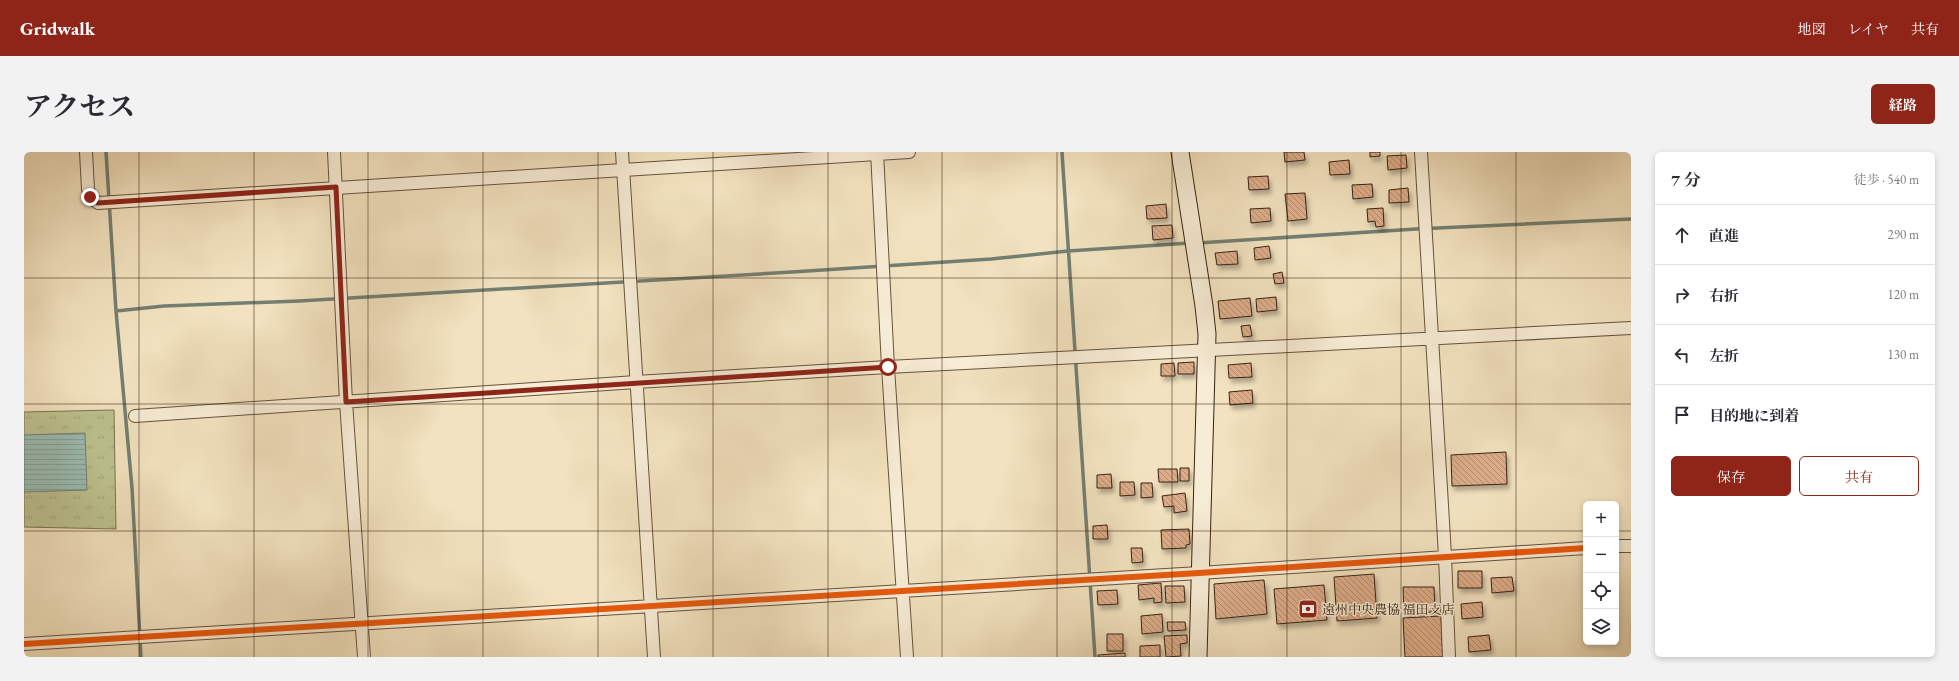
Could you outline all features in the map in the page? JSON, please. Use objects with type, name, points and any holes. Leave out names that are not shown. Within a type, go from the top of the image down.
[{"type":"street","points":[[86,152],[88,189],[90,197],[98,203],[909,152]]},
{"type":"street","points":[[334,152],[346,402],[363,624],[364,657]]},
{"type":"street","points":[[622,152],[654,657]]},
{"type":"street","points":[[1180,152],[1204,306],[1206,351],[1198,657]]},
{"type":"street","points":[[1421,152],[1445,556],[1449,657]]},
{"type":"street","points":[[877,153],[888,367],[907,657]]},
{"type":"street","points":[[135,416],[636,382],[888,367],[1631,328]]},
{"type":"street","points":[[1619,546],[1631,546]]},
{"type":"street","points":[[24,644],[1199,573],[1583,548]]},
{"type":"green space","points":[[114,410],[116,529],[24,527],[24,412]]},
{"type":"water","points":[[85,433],[87,490],[24,492],[24,435]]},
{"type":"building","points":[[1284,152],[1304,152],[1305,160],[1285,162]]},
{"type":"building","points":[[1370,152],[1380,152],[1380,156],[1370,157]]},
{"type":"building","points":[[1406,155],[1407,168],[1388,170],[1387,156]]},
{"type":"building","points":[[1349,160],[1350,174],[1330,175],[1329,162]]},
{"type":"building","points":[[1268,176],[1269,189],[1249,190],[1248,177]]},
{"type":"building","points":[[1372,184],[1373,197],[1353,199],[1352,185]]},
{"type":"building","points":[[1408,188],[1409,202],[1389,203],[1389,190]]},
{"type":"building","points":[[1305,193],[1307,219],[1288,221],[1285,194]]},
{"type":"building","points":[[1166,204],[1167,218],[1147,219],[1146,206]]},
{"type":"building","points":[[1270,208],[1271,221],[1251,223],[1250,209]]},
{"type":"building","points":[[1383,208],[1384,226],[1376,227],[1375,221],[1368,222],[1367,209]]},
{"type":"building","points":[[1172,225],[1173,238],[1153,240],[1152,226]]},
{"type":"building","points":[[1269,246],[1271,258],[1255,260],[1254,248]]},
{"type":"building","points":[[1237,251],[1238,264],[1217,265],[1215,253]]},
{"type":"building","points":[[1282,272],[1284,283],[1275,284],[1273,274]]},
{"type":"building","points":[[1276,297],[1277,310],[1257,312],[1256,299]]},
{"type":"building","points":[[1250,298],[1252,316],[1220,319],[1218,301]]},
{"type":"building","points":[[1250,325],[1252,336],[1243,337],[1241,326]]},
{"type":"building","points":[[1194,362],[1194,374],[1178,374],[1178,363]]},
{"type":"building","points":[[1174,363],[1175,376],[1161,376],[1161,364]]},
{"type":"building","points":[[1251,363],[1252,377],[1229,378],[1228,365]]},
{"type":"building","points":[[1252,390],[1253,403],[1230,405],[1229,392]]},
{"type":"building","points":[[1506,452],[1507,484],[1452,486],[1451,455]]},
{"type":"building","points":[[1180,468],[1189,468],[1189,481],[1180,481]]},
{"type":"building","points":[[1158,469],[1177,469],[1178,482],[1159,482]]},
{"type":"building","points":[[1111,474],[1112,488],[1097,488],[1097,475]]},
{"type":"building","points":[[1120,482],[1134,482],[1135,495],[1120,496]]},
{"type":"building","points":[[1141,483],[1152,483],[1153,497],[1141,498]]},
{"type":"building","points":[[1185,493],[1187,511],[1174,513],[1174,506],[1164,507],[1162,496]]},
{"type":"building","points":[[1107,525],[1108,539],[1093,539],[1093,526]]},
{"type":"building","points":[[1189,529],[1190,544],[1186,545],[1186,548],[1162,549],[1161,530]]},
{"type":"building","points":[[1131,548],[1142,548],[1143,562],[1132,563]]},
{"type":"building","points":[[1458,571],[1482,571],[1482,588],[1458,588]]},
{"type":"building","points":[[1374,574],[1377,618],[1337,621],[1334,577]]},
{"type":"building","points":[[1512,577],[1514,591],[1492,593],[1491,578]]},
{"type":"building","points":[[1264,580],[1267,614],[1216,619],[1214,584]]},
{"type":"building","points":[[1161,583],[1162,602],[1154,603],[1154,598],[1139,600],[1138,585]]},
{"type":"building","points":[[1324,585],[1327,620],[1277,624],[1274,589]]},
{"type":"building","points":[[1165,586],[1184,586],[1185,602],[1166,603]]},
{"type":"building","points":[[1403,587],[1434,587],[1435,612],[1404,613]]},
{"type":"building","points":[[1117,590],[1118,604],[1098,605],[1097,591]]},
{"type":"building","points":[[1482,602],[1483,617],[1462,619],[1461,604]]},
{"type":"building","points":[[1162,614],[1163,632],[1142,634],[1141,616]]},
{"type":"building","points":[[1441,616],[1443,657],[1405,657],[1403,618]]},
{"type":"building","points":[[1167,622],[1185,622],[1186,630],[1168,631]]},
{"type":"building","points":[[1107,634],[1123,634],[1123,651],[1107,651]]},
{"type":"building","points":[[1187,635],[1187,643],[1180,644],[1181,656],[1166,657],[1164,636]]},
{"type":"building","points":[[1489,635],[1491,650],[1469,652],[1468,637]]},
{"type":"building","points":[[1160,645],[1160,657],[1140,657],[1140,646]]},
{"type":"building","points":[[1125,653],[1125,657],[1098,657],[1098,655]]},
{"type":"waterway","points":[[106,152],[116,311],[132,488],[141,657]]},
{"type":"waterway","points":[[1062,152],[1095,657]]},
{"type":"waterway","points":[[1198,243],[1416,229],[1631,219]]},
{"type":"waterway","points":[[116,311],[164,306],[299,301],[792,272],[991,259],[1068,251],[1190,243]]},
{"type":"cycle path","points":[[24,644],[1199,573],[1583,548]]},
{"type":"place","name":"遠州中央農協 福田支店","points":[[1308,609]]},
{"type":"route","points":[[90,197],[98,203],[336,187],[346,402],[636,382],[888,367]]}]
